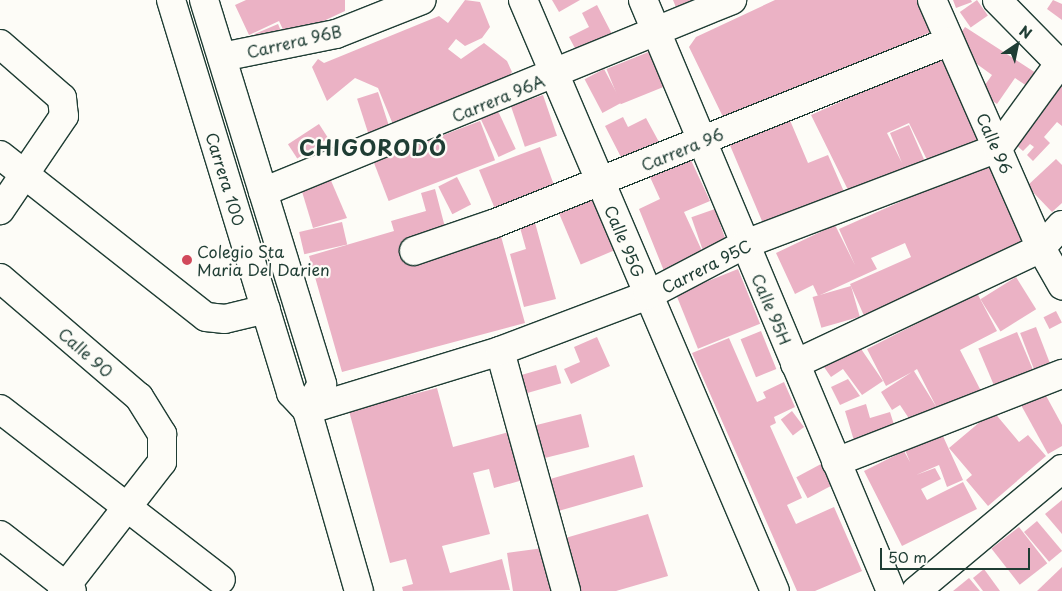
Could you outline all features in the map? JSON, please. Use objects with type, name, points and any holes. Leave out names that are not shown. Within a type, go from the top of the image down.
[{"type":"main road","name":"Carrera 100","points":[[171,0],[291,393],[307,410],[359,591]]},
{"type":"main road","name":"Carrera 100","points":[[204,0],[322,384],[307,410]]},
{"type":"main road","name":"Carrera 96B","points":[[222,57],[336,34],[422,0]]},
{"type":"main road","name":"Calle 95G","points":[[523,0],[775,591]]},
{"type":"main road","name":"Calle 95H","points":[[643,0],[891,591]]},
{"type":"main road","name":"Carrera 96A","points":[[263,192],[555,75],[732,0]]},
{"type":"main road","name":"Calle 96","points":[[932,0],[948,42],[998,148],[1041,248],[1062,285]]},
{"type":"main road","points":[[997,0],[1061,62],[998,148]]},
{"type":"main road","name":"Carrera 96","points":[[414,251],[600,182],[948,42]]},
{"type":"main road","points":[[0,44],[62,98],[64,116],[27,176],[0,210]]},
{"type":"main road","name":"Carrera 95C","points":[[307,410],[500,351],[648,295],[745,244],[998,148]]},
{"type":"main road","points":[[0,155],[206,318],[225,319],[266,309]]},
{"type":"main road","points":[[795,364],[1041,248],[1062,225]]},
{"type":"main road","name":"Calle 90","points":[[0,278],[139,397],[162,434],[162,462],[128,508]]},
{"type":"main road","points":[[500,351],[566,591]]},
{"type":"main road","points":[[836,462],[1062,374]]},
{"type":"main road","points":[[0,409],[221,580]]},
{"type":"main road","points":[[916,591],[1061,473]]},
{"type":"main road","points":[[0,535],[66,589],[128,508]]},
{"type":"building","points":[[246,0],[345,0],[345,11],[287,38],[279,21],[249,35],[235,5]]},
{"type":"building","points":[[465,0],[480,2],[490,27],[482,38],[465,46],[456,39],[448,49],[461,59],[484,43],[507,61],[512,72],[508,77],[394,127],[378,88],[355,78],[327,101],[312,67],[318,59],[324,63],[439,16],[448,23]]},
{"type":"building","points":[[552,0],[580,0],[559,12]]},
{"type":"building","points":[[673,0],[700,0],[677,10]]},
{"type":"building","points":[[775,0],[923,0],[941,27],[817,85],[823,76],[724,119],[689,47],[696,37]]},
{"type":"building","points":[[953,0],[971,0],[972,2],[956,8]]},
{"type":"building","points":[[977,0],[988,16],[971,28],[960,12]]},
{"type":"building","points":[[1053,0],[1062,4],[1062,20],[1047,9]]},
{"type":"building","points":[[597,5],[612,34],[577,52],[569,37],[589,27],[582,13]]},
{"type":"building","points":[[278,24],[283,36],[259,46],[254,34]]},
{"type":"building","points":[[965,27],[1036,73],[1027,86],[1015,78],[997,104],[980,92],[992,75],[952,46]]},
{"type":"building","points":[[651,51],[665,86],[621,104],[606,69]]},
{"type":"building","points":[[947,54],[987,135],[929,164],[909,123],[887,133],[902,163],[890,133],[909,125],[926,164],[907,173],[905,168],[850,194],[811,115]]},
{"type":"building","points":[[604,69],[622,103],[602,113],[585,79]]},
{"type":"building","points":[[1062,80],[1062,126],[1057,122],[1044,137],[1050,143],[1033,161],[1027,155],[1034,147],[1030,144],[1023,151],[1009,139]]},
{"type":"building","points":[[378,92],[390,128],[369,135],[357,99]]},
{"type":"building","points":[[543,95],[557,136],[525,147],[511,106]]},
{"type":"building","points":[[498,111],[516,149],[499,157],[481,119]]},
{"type":"building","points":[[623,117],[628,127],[646,118],[659,142],[623,161],[605,126]]},
{"type":"building","points":[[789,118],[808,163],[828,155],[845,194],[765,228],[729,143]]},
{"type":"building","points":[[480,121],[495,160],[389,201],[374,162]]},
{"type":"building","points":[[319,124],[328,138],[297,158],[288,144]]},
{"type":"building","points":[[540,147],[558,196],[495,209],[479,170]]},
{"type":"building","points":[[690,158],[710,201],[684,212],[703,253],[664,271],[639,209],[660,199],[650,177]]},
{"type":"building","points":[[1056,159],[1062,165],[1062,203],[1052,212],[1027,186]]},
{"type":"building","points":[[994,160],[1012,200],[1005,204],[1025,246],[865,318],[850,284],[911,257],[905,243],[871,258],[877,269],[818,296],[813,285],[795,294],[776,253],[835,225],[855,265],[839,229]]},
{"type":"building","points":[[329,176],[347,218],[313,228],[300,185]]},
{"type":"building","points":[[457,177],[471,205],[452,214],[438,187]]},
{"type":"building","points":[[435,189],[446,231],[499,229],[525,323],[342,372],[309,256],[394,231],[391,221],[426,211],[421,193]]},
{"type":"building","points":[[592,199],[614,251],[581,265],[559,213]]},
{"type":"building","points":[[715,209],[727,244],[703,252],[691,217]]},
{"type":"building","points":[[534,219],[556,299],[524,307],[510,254],[526,249],[519,224]]},
{"type":"building","points":[[342,222],[347,244],[304,254],[299,232]]},
{"type":"building","points":[[738,269],[760,324],[698,349],[676,294]]},
{"type":"building","points":[[1016,277],[1036,309],[1001,331],[980,299]]},
{"type":"building","points":[[851,286],[860,317],[821,328],[813,297]]},
{"type":"building","points":[[977,293],[997,331],[960,350],[981,391],[939,412],[937,408],[912,423],[900,405],[892,410],[881,392],[912,372],[886,386],[867,349]],"holes":[[[917,369],[937,408],[914,371]]]},
{"type":"building","points":[[1056,311],[1062,323],[1049,329],[1044,317]]},
{"type":"building","points":[[1036,327],[1050,364],[1034,370],[1020,333]]},
{"type":"building","points":[[761,331],[776,369],[756,377],[741,339]]},
{"type":"building","points":[[1017,332],[1034,373],[996,389],[978,348]]},
{"type":"building","points":[[597,337],[610,366],[571,384],[564,369],[580,362],[574,347]]},
{"type":"building","points":[[729,338],[757,402],[766,398],[763,392],[784,382],[795,407],[774,417],[776,423],[770,426],[802,498],[787,505],[796,524],[834,507],[862,571],[815,591],[797,591],[692,353]]},
{"type":"building","points":[[857,343],[883,381],[862,395],[843,369],[831,377],[824,367]]},
{"type":"building","points":[[556,365],[561,383],[517,396],[512,378]]},
{"type":"building","points":[[848,379],[860,396],[840,405],[831,387]]},
{"type":"building","points":[[437,388],[453,447],[509,432],[523,480],[494,488],[489,469],[473,473],[490,534],[442,546],[450,573],[502,559],[510,590],[403,591],[402,587],[413,584],[406,559],[390,563],[349,411]]},
{"type":"building","points":[[1044,392],[1062,425],[1062,446],[1048,454],[1021,405]]},
{"type":"building","points":[[866,404],[870,418],[890,412],[896,431],[855,444],[845,411]]},
{"type":"building","points":[[792,411],[804,427],[793,435],[781,419]]},
{"type":"building","points":[[993,411],[1019,442],[1028,435],[1046,456],[988,506],[966,480],[972,475],[949,448]]},
{"type":"building","points":[[581,414],[589,447],[539,460],[531,427]]},
{"type":"building","points":[[942,434],[963,480],[947,487],[939,465],[916,475],[935,468],[941,479],[921,489],[927,500],[963,482],[977,509],[902,546],[864,471],[904,451],[910,462],[905,450]]},
{"type":"building","points":[[634,455],[643,487],[548,514],[539,482]]},
{"type":"building","points":[[821,464],[832,485],[808,498],[796,477]]},
{"type":"building","points":[[1062,500],[1062,534],[1045,514]]},
{"type":"building","points":[[648,514],[668,576],[616,591],[570,591],[555,541]]},
{"type":"building","points":[[1037,521],[1062,551],[1049,562],[1024,532]]},
{"type":"building","points":[[1019,527],[1047,563],[1020,585],[991,549]]},
{"type":"building","points":[[551,547],[558,591],[513,591],[507,553]]},
{"type":"building","points":[[1062,567],[1062,591],[1037,591]]},
{"type":"building","points":[[984,569],[1000,591],[983,591],[973,578]]},
{"type":"building","points":[[969,578],[980,591],[953,591]]},
{"type":"place","name":"Colegio Sta Maria Del Darien","points":[[187,260]]},
{"type":"district","name":"CHIGORODÓ","points":[[373,147]]}]
